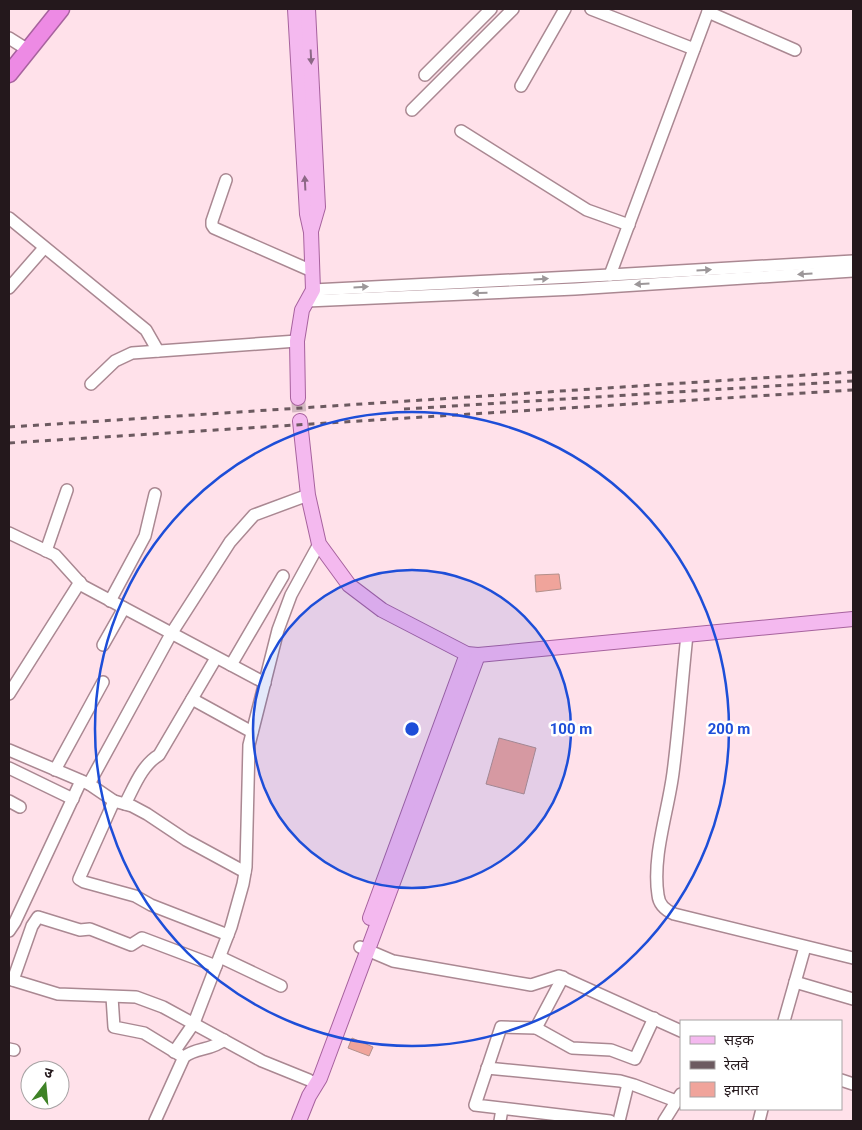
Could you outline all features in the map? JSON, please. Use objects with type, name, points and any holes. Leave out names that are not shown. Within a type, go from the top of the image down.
[{"type":"highway","points":[[9,74],[61,9]]},
{"type":"main road","points":[[295,9],[312,270],[310,295],[302,310],[297,341],[298,398]]},
{"type":"main road","points":[[308,9],[318,207],[311,232]]},
{"type":"main road","points":[[300,421],[308,495],[319,544],[349,585],[382,610],[472,654],[687,636],[853,619]]},
{"type":"main road","points":[[299,1121],[309,1096],[320,1078],[364,949],[472,654]]},
{"type":"main road","points":[[309,1096],[309,1080],[364,949]]},
{"type":"street","points":[[425,75],[491,9]]},
{"type":"street","points":[[412,110],[512,9]]},
{"type":"street","points":[[521,86],[565,9]]},
{"type":"street","points":[[590,9],[694,49]]},
{"type":"street","points":[[610,275],[708,11],[795,50]]},
{"type":"street","points":[[9,38],[28,50]]},
{"type":"street","points":[[462,131],[587,210],[629,225]]},
{"type":"street","points":[[226,180],[212,221],[214,228],[312,270]]},
{"type":"street","points":[[9,218],[146,330],[158,352]]},
{"type":"street","points":[[9,288],[44,248]]},
{"type":"street","points":[[310,295],[853,260]]},
{"type":"street","points":[[310,295],[575,289],[853,271]]},
{"type":"street","points":[[91,384],[119,358],[132,353],[297,341]]},
{"type":"street","points":[[46,551],[67,490]]},
{"type":"street","points":[[110,601],[146,536],[155,494]]},
{"type":"street","points":[[9,931],[73,799],[85,783],[170,634],[230,542],[254,515],[308,495]]},
{"type":"street","points":[[9,533],[55,555],[83,586],[265,683]]},
{"type":"street","points":[[155,1121],[179,1054],[194,1023],[218,962],[244,884],[249,751],[252,732],[278,630],[291,595],[319,544]]},
{"type":"street","points":[[231,665],[282,576]]},
{"type":"street","points":[[9,694],[80,582]]},
{"type":"street","points":[[103,645],[124,608]]},
{"type":"street","points":[[687,636],[673,774],[657,870],[660,903],[666,910],[674,914],[853,958]]},
{"type":"street","points":[[216,658],[159,755],[151,760],[120,802],[79,879],[135,896],[151,905],[228,934]]},
{"type":"street","points":[[55,770],[102,682]]},
{"type":"street","points":[[192,699],[252,732]]},
{"type":"street","points":[[9,750],[85,783],[147,814],[186,840],[245,872]]},
{"type":"street","points":[[9,768],[73,799]]},
{"type":"street","points":[[9,801],[20,807]]},
{"type":"street","points":[[281,986],[218,962],[142,938],[132,945],[90,929],[80,930],[38,917],[32,926],[11,980],[58,994],[136,997],[145,1000],[194,1023],[262,1061],[309,1080]]},
{"type":"street","points":[[784,1020],[805,946]]},
{"type":"street","points":[[364,949],[394,961],[531,985],[559,976],[563,977],[680,1031]]},
{"type":"street","points":[[536,1028],[563,977]]},
{"type":"street","points":[[795,982],[853,999]]},
{"type":"street","points":[[112,996],[114,1027],[144,1033],[179,1054],[216,1047],[224,1040]]},
{"type":"street","points":[[610,1121],[475,1105],[501,1027],[536,1028],[572,1048],[611,1050],[635,1059],[654,1018]]},
{"type":"street","points":[[487,1068],[628,1084],[678,1098],[664,1121]]},
{"type":"street","points":[[619,1121],[628,1084]]},
{"type":"street","points":[[500,1121],[502,1109]]},
{"type":"building","points":[[559,574],[561,589],[536,592],[535,575]]},
{"type":"building","points":[[499,738],[536,748],[524,794],[486,784]]},
{"type":"building","points":[[352,1038],[373,1047],[369,1056],[348,1048]]},
{"type":"tunnel","points":[[298,398],[300,421]]},
{"type":"railway","points":[[9,427],[853,372]]},
{"type":"railway","points":[[404,409],[853,381]]},
{"type":"railway","points":[[9,443],[853,390]]}]
